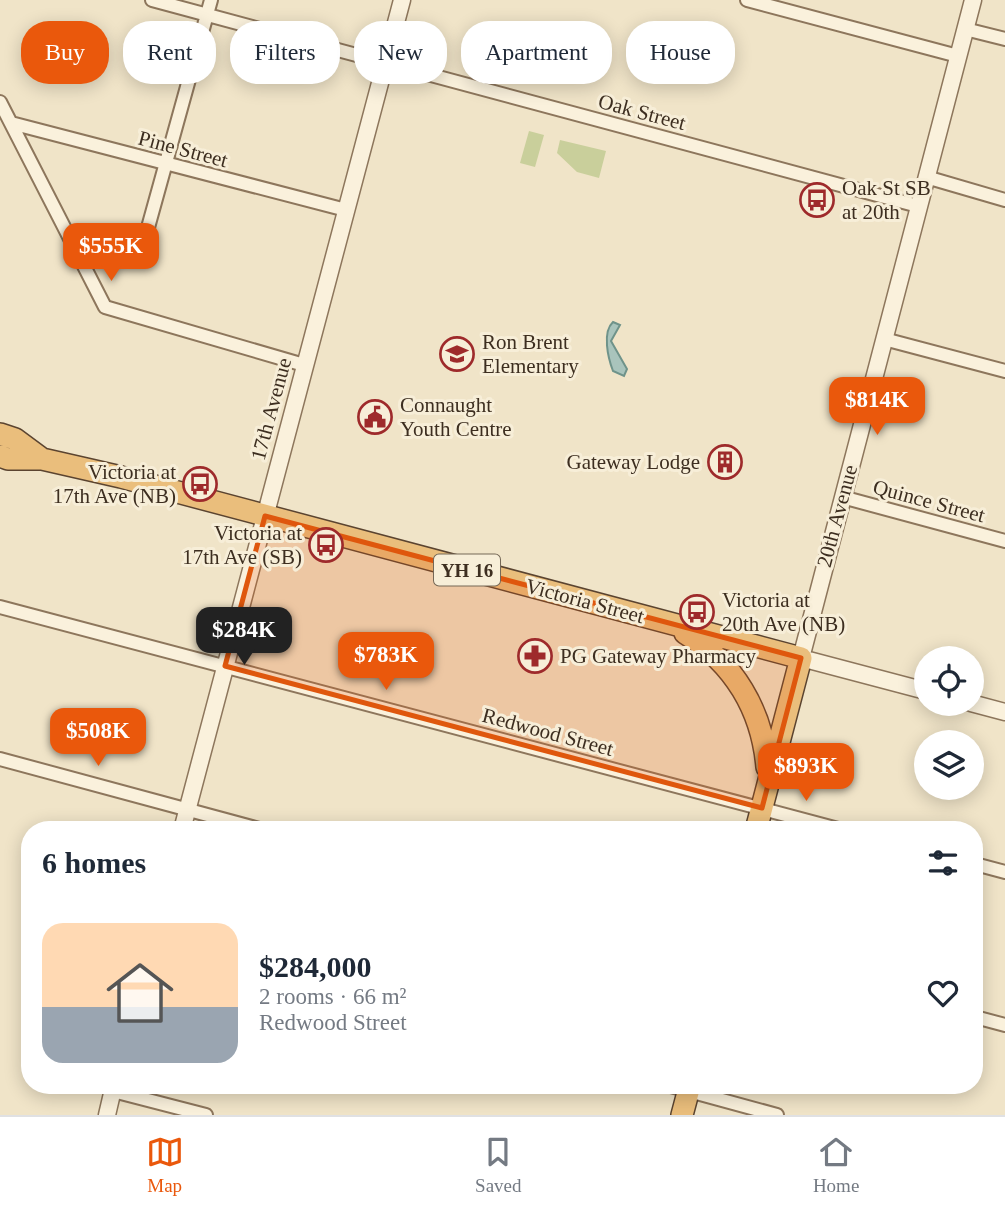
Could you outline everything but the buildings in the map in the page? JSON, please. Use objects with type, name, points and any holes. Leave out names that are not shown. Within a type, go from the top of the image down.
[{"type":"highway","name":"Victoria Street","points":[[0,434],[15,439],[42,458]]},
{"type":"highway","name":"Victoria Street","points":[[0,456],[8,459],[42,458],[801,658]]},
{"type":"highway","points":[[668,623],[704,644],[738,680],[755,710],[765,741],[769,780]]},
{"type":"highway","name":"20th Avenue","points":[[758,821],[801,658]]},
{"type":"highway","points":[[682,1115],[687,1094]]},
{"type":"street","name":"Oak Street","points":[[152,0],[354,55]]},
{"type":"street","points":[[144,242],[211,0]]},
{"type":"street","name":"17th Avenue","points":[[396,21],[402,0]]},
{"type":"street","points":[[747,0],[958,56]]},
{"type":"street","name":"20th Avenue","points":[[801,658],[973,0]]},
{"type":"street","points":[[965,29],[1005,39]]},
{"type":"street","name":"Oak Street","points":[[447,80],[918,206]]},
{"type":"street","name":"17th Avenue","points":[[184,821],[379,84]]},
{"type":"street","points":[[0,102],[105,307],[304,365]]},
{"type":"street","name":"Pine Street","points":[[10,122],[345,210]]},
{"type":"street","points":[[926,177],[1005,200]]},
{"type":"street","points":[[884,339],[1005,371]]},
{"type":"street","name":"Quince Street","points":[[842,497],[1005,541]]},
{"type":"street","name":"Redwood Street","points":[[0,607],[809,821]]},
{"type":"street","name":"Victoria Street","points":[[801,658],[914,688]]},
{"type":"street","points":[[984,706],[1005,712]]},
{"type":"street","points":[[0,759],[229,821]]},
{"type":"street","points":[[983,866],[1005,872]]},
{"type":"street","points":[[983,1019],[1005,1025]]},
{"type":"street","points":[[107,1115],[112,1094]]},
{"type":"street","points":[[134,1094],[206,1115]]},
{"type":"street","points":[[709,1094],[777,1115]]},
{"type":"highlighted area","points":[[265,516],[801,658],[762,808],[225,666]]},
{"type":"green space","points":[[529,131],[544,135],[535,167],[520,163]]},
{"type":"green space","points":[[560,140],[606,151],[599,178],[577,172],[557,153]]},
{"type":"water","points":[[613,322],[620,325],[611,341],[627,369],[624,376],[613,371],[608,352],[608,332]]},
{"type":"place","name":"Oak St SB at 20th","points":[[817,200]]},
{"type":"place","name":"Ron Brent Elementary","points":[[457,354]]},
{"type":"place","name":"Connaught Youth Centre","points":[[375,417]]},
{"type":"place","name":"Gateway Lodge","points":[[725,462]]},
{"type":"place","name":"Victoria at 17th Ave (NB)","points":[[200,484]]},
{"type":"place","name":"Victoria at 17th Ave (SB)","points":[[326,545]]},
{"type":"place","name":"Victoria at 20th Ave (NB)","points":[[697,612]]},
{"type":"place","name":"PG Gateway Pharmacy","points":[[535,656]]}]
